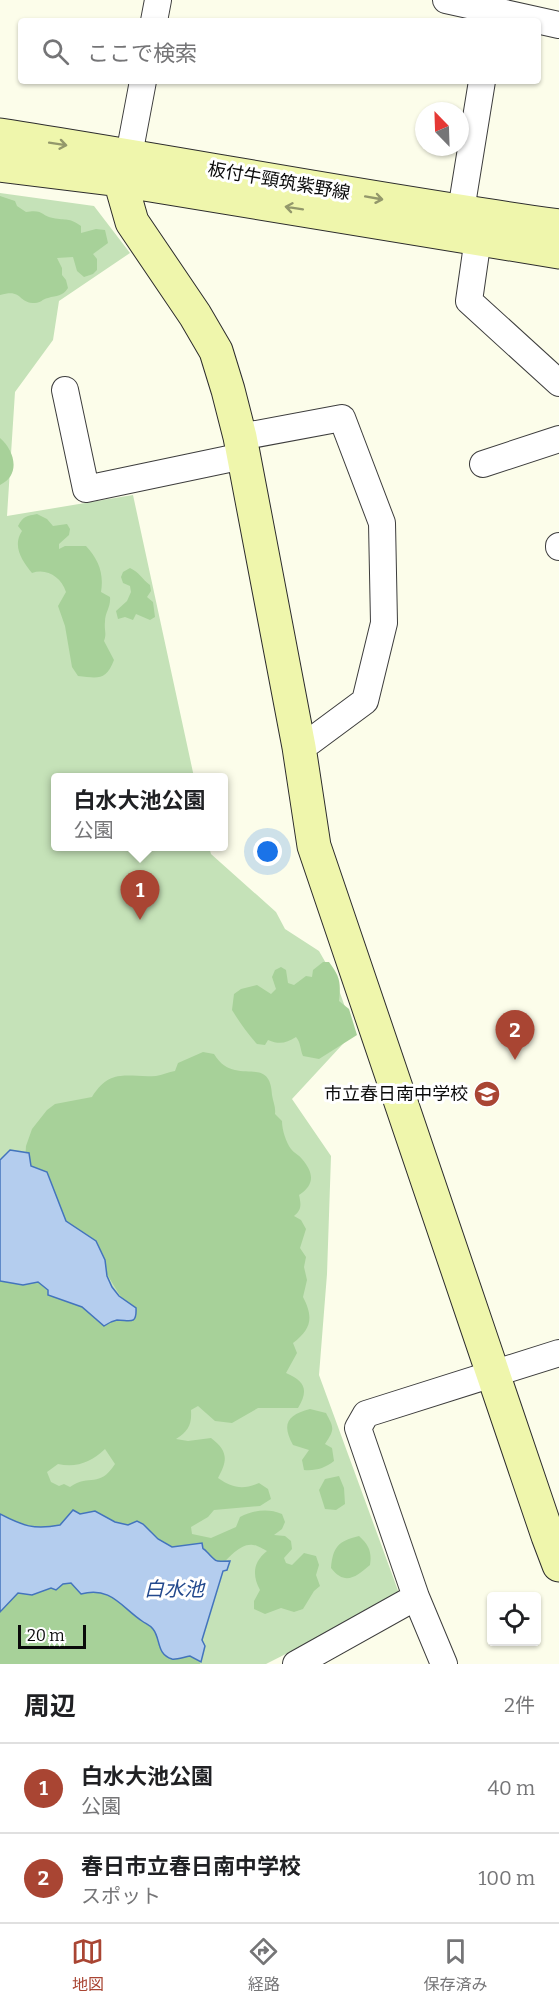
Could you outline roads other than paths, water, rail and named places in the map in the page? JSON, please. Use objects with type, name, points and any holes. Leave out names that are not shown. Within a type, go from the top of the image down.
[{"type":"street","points":[[155,18],[158,0]]},
{"type":"street","points":[[446,0],[527,18]]},
{"type":"street","points":[[541,21],[559,25]]},
{"type":"street","points":[[142,84],[125,167],[132,222],[195,315],[216,351],[241,447],[299,747],[314,846],[559,1564]]},
{"type":"street","points":[[482,84],[465,229],[470,301],[559,383]]},
{"type":"street","name":"板付牛頸筑紫野線","points":[[0,135],[125,167],[465,229],[559,252]]},
{"type":"street","name":"板付牛頸筑紫野線","points":[[0,165],[125,167]]},
{"type":"street","name":"板付牛頸筑紫野線","points":[[465,229],[559,226]]},
{"type":"street","points":[[65,390],[86,489],[342,418],[382,523],[384,623],[364,701],[311,741],[299,747]]},
{"type":"street","points":[[483,464],[513,444],[559,439]]},
{"type":"street","points":[[444,1664],[416,1597],[358,1428],[366,1414],[559,1353]]},
{"type":"street","points":[[296,1664],[416,1597]]},
{"type":"water","points":[[10,1150],[29,1153],[31,1166],[47,1172],[66,1221],[96,1241],[105,1260],[107,1276],[112,1287],[119,1296],[136,1308],[134,1320],[117,1320],[104,1326],[82,1307],[48,1295],[48,1290],[38,1282],[23,1285],[0,1281],[0,1160]]},
{"type":"water","name":"白水池","points":[[73,1510],[80,1514],[95,1511],[115,1522],[128,1525],[137,1521],[158,1539],[172,1547],[202,1543],[203,1549],[215,1560],[230,1561],[227,1570],[223,1571],[202,1640],[205,1646],[201,1662],[190,1656],[174,1659],[167,1657],[163,1654],[151,1626],[108,1595],[91,1592],[81,1594],[71,1583],[63,1584],[56,1590],[51,1588],[32,1595],[18,1593],[0,1612],[0,1514],[22,1524],[43,1527],[60,1525]]},
{"type":"place","name":"白水大池公園","points":[[140,920]]},
{"type":"place","name":"春日市立春日南中学校","points":[[515,1060]]},
{"type":"place","name":"市立春日南中学校","points":[[487,1094]]}]
